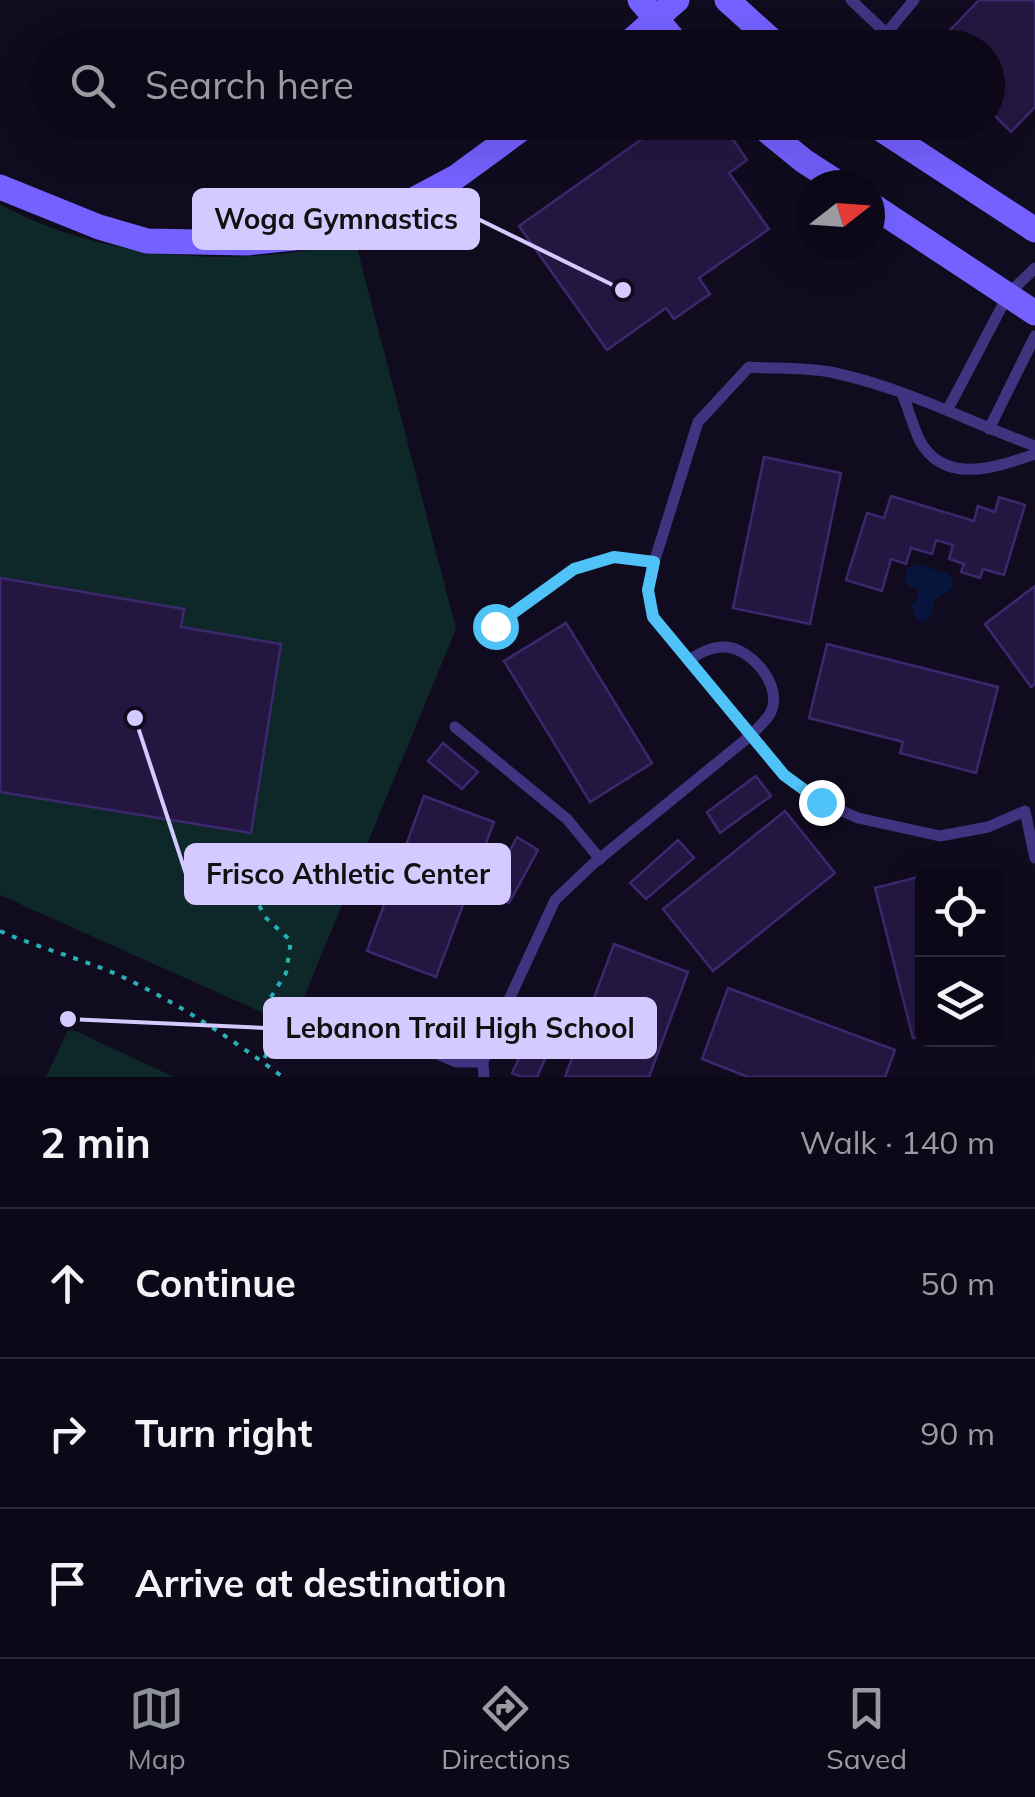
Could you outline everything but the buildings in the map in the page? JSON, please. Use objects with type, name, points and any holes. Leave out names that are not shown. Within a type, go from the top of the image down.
[{"type":"street","points":[[640,0],[666,30]]},
{"type":"street","points":[[645,30],[677,0]]},
{"type":"street","points":[[727,0],[760,30]]},
{"type":"street","points":[[0,187],[99,227],[148,241],[248,243],[303,237],[387,214],[456,177],[506,140]]},
{"type":"street","points":[[778,140],[817,170]]},
{"type":"street","points":[[898,140],[1035,230]]},
{"type":"street","points":[[885,214],[1035,313]]},
{"type":"lane","points":[[851,0],[883,30]]},
{"type":"lane","points":[[889,30],[914,0]]},
{"type":"lane","points":[[948,409],[1009,294],[1035,268]]},
{"type":"lane","points":[[989,429],[1035,336]]},
{"type":"lane","points":[[1035,446],[948,409],[832,372],[749,367],[698,422],[648,590],[653,617],[750,736],[784,775],[821,802],[858,818],[940,836],[988,826],[1030,808],[1035,858]]},
{"type":"lane","points":[[903,396],[921,443],[941,464],[968,471],[997,467],[1035,454]]},
{"type":"lane","points":[[495,626],[574,569],[614,557],[654,562]]},
{"type":"lane","points":[[484,1077],[483,1062],[555,900],[750,736],[771,712],[774,696],[763,670],[749,656],[728,647],[706,650],[689,660]]},
{"type":"lane","points":[[456,727],[567,819],[600,859]]},
{"type":"lane","points":[[336,1010],[456,1062],[483,1062]]},
{"type":"path","points":[[250,868],[256,899],[265,917],[291,941],[286,974],[266,1005],[274,1032],[263,1063]]},
{"type":"path","points":[[0,931],[130,980],[202,1019],[282,1077]]},
{"type":"green space","points":[[0,204],[83,238],[174,255],[267,255],[355,240],[456,629],[292,1026],[0,895]]},
{"type":"green space","points":[[69,1028],[174,1077],[46,1077]]},
{"type":"water","points":[[915,564],[947,573],[954,583],[935,599],[930,618],[923,622],[917,620],[911,605],[917,600],[917,589],[908,586],[904,579],[908,568]]},
{"type":"place","name":"Woga Gymnastics","points":[[623,290]]},
{"type":"place","name":"Frisco Athletic Center","points":[[135,718]]},
{"type":"place","name":"Lebanon Trail High School","points":[[68,1019]]},
{"type":"route","points":[[495,626],[574,569],[614,557],[654,562],[648,590],[653,617],[784,775],[821,802]]}]
